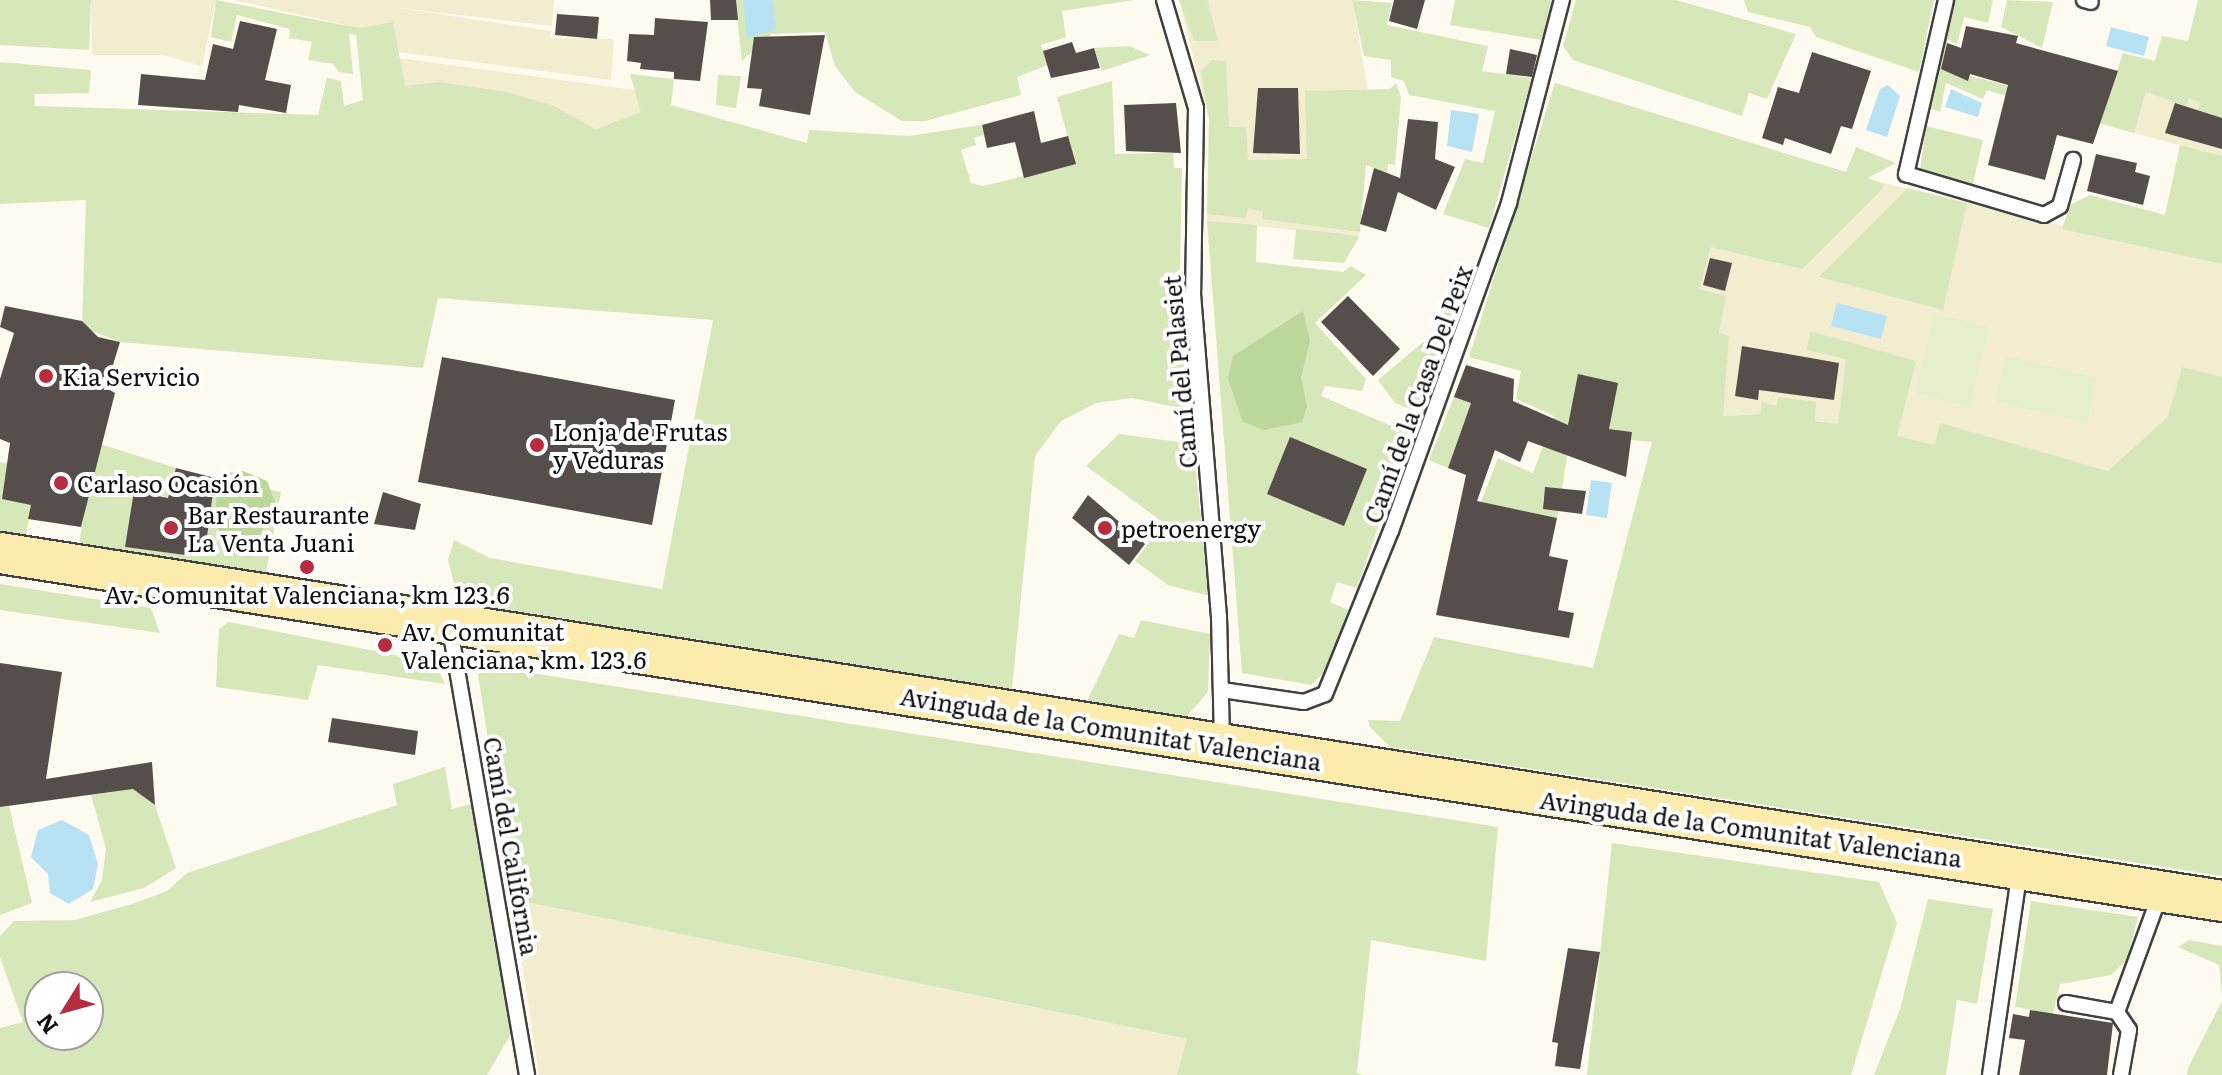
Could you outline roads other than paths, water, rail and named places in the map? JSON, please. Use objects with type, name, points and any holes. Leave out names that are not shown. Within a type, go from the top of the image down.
[{"type":"main road","name":"Avinguda de la Comunitat Valenciana","points":[[0,553],[2222,901]]},
{"type":"lane","name":"Camí del Palasiet","points":[[1164,0],[1196,108],[1193,294],[1222,690],[1222,744]]},
{"type":"lane","name":"Camí de la Casa Del Peix","points":[[1222,690],[1318,701],[1334,675],[1509,203],[1562,0]]},
{"type":"lane","points":[[1946,0],[1906,174],[2044,215],[2060,206],[2073,160]]},
{"type":"lane","name":"Camí del California","points":[[449,624],[484,796],[527,1075]]},
{"type":"lane","points":[[1990,1075],[2020,869]]},
{"type":"lane","points":[[2117,1012],[2161,892]]},
{"type":"lane","points":[[2066,1003],[2117,1012],[2129,1030],[2121,1075]]},
{"type":"water","points":[[743,0],[772,0],[776,29],[747,38]]},
{"type":"water","points":[[2111,27],[2149,37],[2144,56],[2106,46]]},
{"type":"water","points":[[1888,85],[1900,96],[1887,137],[1866,130],[1880,89]]},
{"type":"water","points":[[1951,89],[1982,103],[1978,117],[1945,107]]},
{"type":"water","points":[[1451,110],[1479,114],[1472,152],[1447,146]]},
{"type":"water","points":[[1837,303],[1887,316],[1881,339],[1831,326]]},
{"type":"water","points":[[1591,480],[1612,483],[1607,518],[1586,515]]},
{"type":"water","points":[[62,820],[89,835],[98,864],[93,889],[69,904],[50,893],[48,874],[31,857],[38,830]]},
{"type":"place","name":"Kia Servicio","points":[[46,376]]},
{"type":"place","name":"Lonja de Frutas y Veduras","points":[[537,445]]},
{"type":"place","name":"Carlaso Ocasión","points":[[61,483]]},
{"type":"place","name":"Bar Restaurante La Venta Juani","points":[[171,528]]},
{"type":"place","name":"petroenergy","points":[[1105,528]]},
{"type":"place","name":"Av. Comunitat Valenciana, km 123.6","points":[[307,567]]},
{"type":"place","name":"Av. Comunitat Valenciana, km. 123.6","points":[[385,645]]}]
